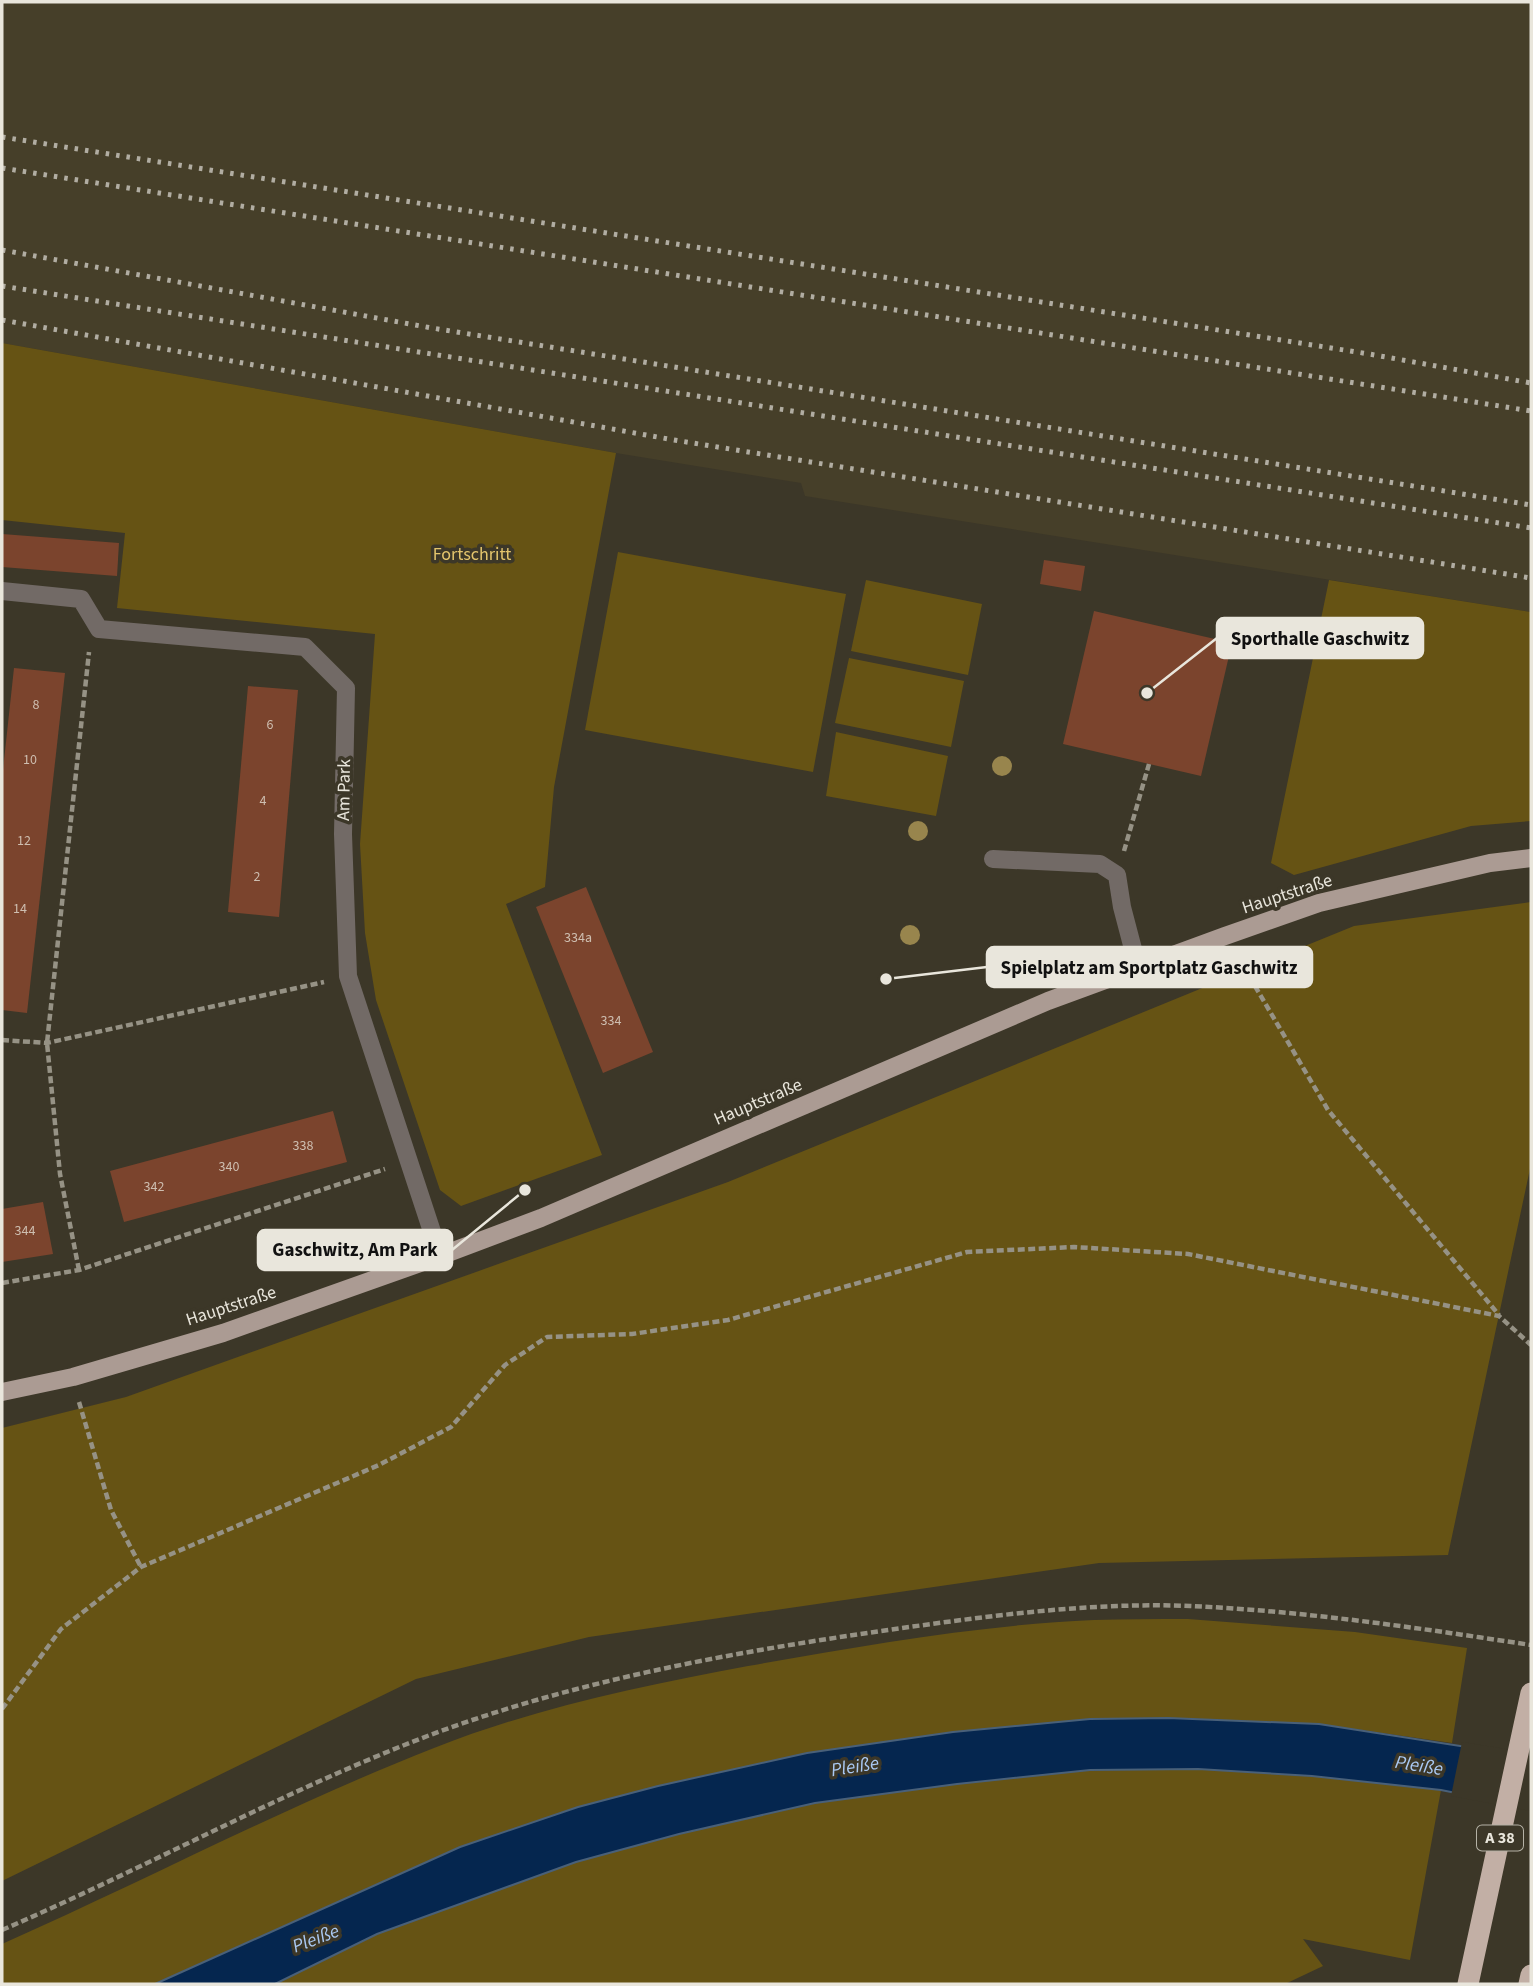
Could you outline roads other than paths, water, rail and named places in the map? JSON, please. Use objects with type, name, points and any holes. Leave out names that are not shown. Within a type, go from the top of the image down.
[{"type":"highway","name":"A 38","points":[[1468,1984],[1531,1693]]},
{"type":"highway","points":[[1529,1984],[1531,1975]]},
{"type":"main road","name":"Hauptstraße","points":[[2,1392],[73,1377],[223,1333],[440,1256],[554,1212],[1048,1002],[1226,936],[1332,900],[1490,863],[1531,858]]},
{"type":"street","name":"Am Park","points":[[2,592],[81,599],[99,629],[305,647],[346,688],[343,834],[348,976],[440,1256]]},
{"type":"street","points":[[993,859],[1100,864],[1116,875],[1138,968]]},
{"type":"water","name":"Pleiße","points":[[1168,1718],[1319,1724],[1531,1757],[1531,1808],[1441,1790],[1312,1776],[1198,1769],[1090,1770],[957,1784],[815,1803],[679,1834],[576,1862],[377,1934],[275,1984],[155,1984],[460,1847],[578,1807],[807,1753],[953,1732],[1090,1719]]},
{"type":"railway","points":[[2,137],[1369,354],[1531,383]]},
{"type":"railway","points":[[2,168],[1531,411]]},
{"type":"railway","points":[[2,250],[432,328],[1531,505]]},
{"type":"railway","points":[[2,286],[1531,528]]},
{"type":"railway","points":[[2,320],[674,440],[1531,578]]},
{"type":"place","name":"Sporthalle Gaschwitz","points":[[1147,693]]},
{"type":"place","name":"Spielplatz am Sportplatz Gaschwitz","points":[[886,979]]},
{"type":"place","name":"Gaschwitz, Am Park","points":[[525,1190]]},
{"type":"park label","name":"Fortschritt","points":[[472,554]]}]
